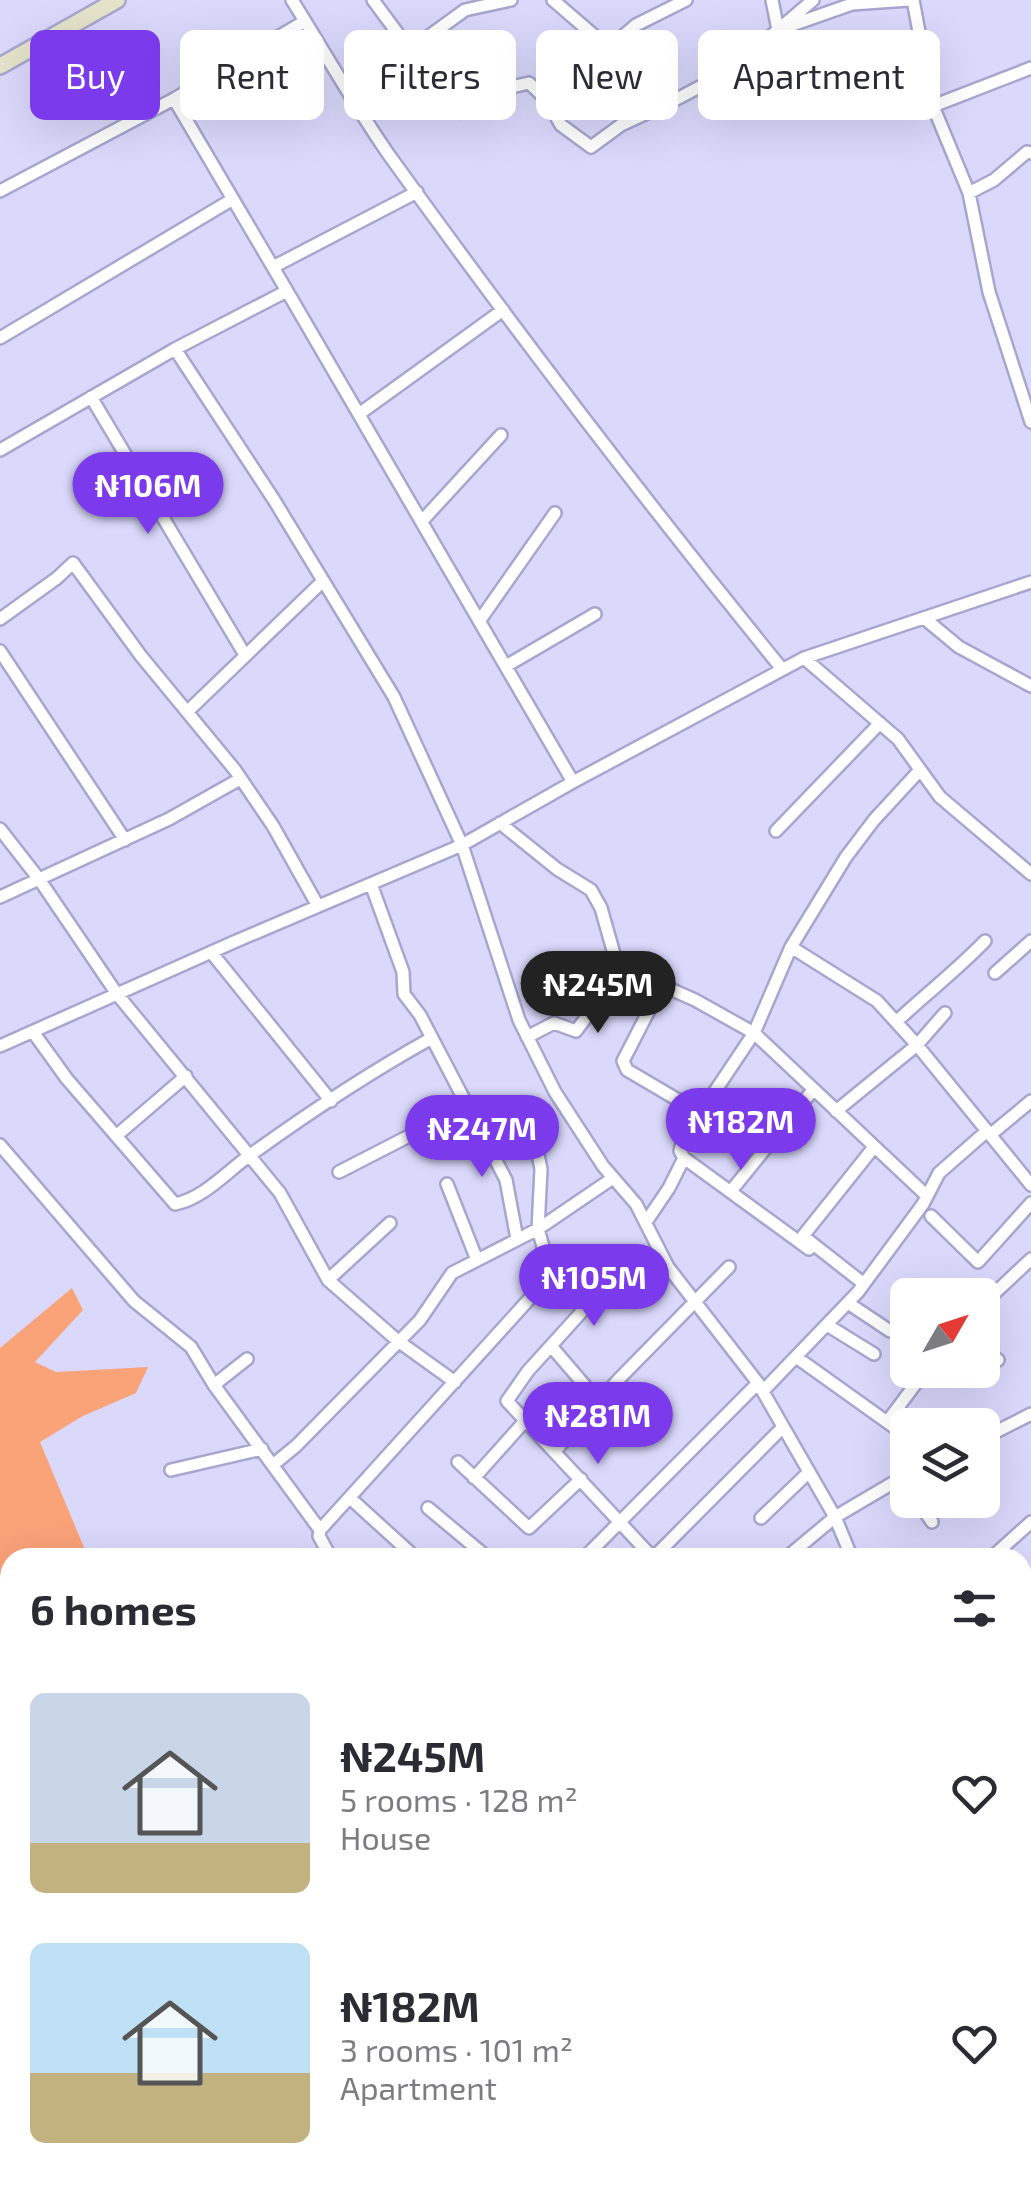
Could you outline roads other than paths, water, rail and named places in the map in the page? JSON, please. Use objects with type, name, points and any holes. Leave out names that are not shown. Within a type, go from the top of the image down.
[{"type":"main road","points":[[0,58],[104,0]]},
{"type":"main road","points":[[0,66],[117,0]]},
{"type":"street","points":[[292,0],[387,152],[502,310],[677,540],[782,669]]},
{"type":"street","points":[[374,0],[396,30]]},
{"type":"street","points":[[438,30],[474,4],[511,0]]},
{"type":"street","points":[[553,0],[589,30]]},
{"type":"street","points":[[631,30],[686,0]]},
{"type":"street","points":[[772,0],[778,30]]},
{"type":"street","points":[[778,30],[813,0]]},
{"type":"street","points":[[778,30],[852,4],[911,0],[917,30]]},
{"type":"street","points":[[0,191],[174,99],[305,21]]},
{"type":"street","points":[[940,103],[1031,68]]},
{"type":"street","points":[[174,99],[573,782]]},
{"type":"street","points":[[558,120],[590,146],[632,120]]},
{"type":"street","points":[[939,120],[968,192],[988,292],[1031,422]]},
{"type":"street","points":[[968,192],[994,180],[1027,152],[1031,154]]},
{"type":"street","points":[[273,267],[417,192]]},
{"type":"street","points":[[0,338],[232,198]]},
{"type":"street","points":[[0,450],[174,349],[287,290]]},
{"type":"street","points":[[359,414],[502,310]]},
{"type":"street","points":[[174,349],[394,697],[462,845],[527,1037],[555,1092],[613,1178],[628,1193],[660,1254],[694,1303],[761,1387],[835,1518],[848,1548]]},
{"type":"street","points":[[91,397],[245,655]]},
{"type":"street","points":[[422,522],[501,434]]},
{"type":"street","points":[[480,620],[554,513]]},
{"type":"street","points":[[0,618],[73,563],[141,656],[240,779],[318,906]]},
{"type":"street","points":[[188,712],[323,580]]},
{"type":"street","points":[[0,1046],[462,845],[804,658],[1031,582]]},
{"type":"street","points":[[506,666],[596,614]]},
{"type":"street","points":[[924,618],[959,648],[1031,686]]},
{"type":"street","points":[[0,651],[125,840]]},
{"type":"street","points":[[804,658],[898,739],[940,797],[1031,874]]},
{"type":"street","points":[[776,831],[880,723]]},
{"type":"street","points":[[809,1250],[684,1158],[680,1151],[683,1138],[754,1033],[791,947],[846,857],[920,770]]},
{"type":"street","points":[[0,897],[125,840],[240,779]]},
{"type":"street","points":[[500,823],[557,869],[592,890],[622,968],[754,1033],[928,1196]]},
{"type":"street","points":[[0,830],[39,879],[117,994],[280,1193],[328,1280],[398,1341],[456,1382]]},
{"type":"street","points":[[371,884],[403,972],[404,994],[420,1015],[506,1180],[517,1239]]},
{"type":"street","points":[[897,1021],[938,982],[955,972],[985,940]]},
{"type":"street","points":[[995,972],[1031,941]]},
{"type":"street","points":[[791,947],[877,1001],[1031,1184]]},
{"type":"street","points":[[211,952],[331,1101]]},
{"type":"street","points":[[527,1037],[554,1023],[576,1030],[622,968]]},
{"type":"street","points":[[662,986],[623,1061],[627,1070],[700,1113]]},
{"type":"street","points":[[836,1111],[917,1044],[946,1013]]},
{"type":"street","points":[[33,1032],[67,1078],[175,1204],[207,1188],[250,1154],[430,1039]]},
{"type":"street","points":[[116,1136],[186,1076]]},
{"type":"street","points":[[731,1191],[812,1090]]},
{"type":"street","points":[[594,1548],[848,1303],[928,1196],[938,1173],[1031,1100]]},
{"type":"street","points":[[339,1172],[446,1117],[470,1110]]},
{"type":"street","points":[[326,1548],[320,1530],[542,1285],[548,1264],[538,1229],[540,1169],[535,1140]]},
{"type":"street","points":[[0,1146],[134,1301],[190,1347],[320,1530]]},
{"type":"street","points":[[864,1284],[803,1236],[874,1148]]},
{"type":"street","points":[[646,1222],[670,1188],[684,1158]]},
{"type":"street","points":[[274,1464],[432,1306],[446,1279],[538,1229],[613,1178]]},
{"type":"street","points":[[448,1184],[476,1260]]},
{"type":"street","points":[[930,1216],[978,1262],[1031,1204]]},
{"type":"street","points":[[328,1280],[390,1223]]},
{"type":"street","points":[[645,1548],[508,1401],[586,1307],[660,1254]]},
{"type":"street","points":[[1000,1289],[1031,1259]]},
{"type":"street","points":[[555,1451],[730,1267]]},
{"type":"street","points":[[848,1303],[890,1331]]},
{"type":"street","points":[[826,1326],[874,1354]]},
{"type":"street","points":[[551,1346],[598,1402]]},
{"type":"street","points":[[796,1357],[890,1424]]},
{"type":"street","points":[[214,1385],[247,1359]]},
{"type":"street","points":[[887,1422],[912,1388]]},
{"type":"street","points":[[1000,1430],[1031,1414]]},
{"type":"street","points":[[474,1478],[525,1421]]},
{"type":"street","points":[[663,1548],[783,1428]]},
{"type":"street","points":[[171,1470],[262,1449]]},
{"type":"street","points":[[458,1462],[528,1528],[581,1479]]},
{"type":"street","points":[[761,1518],[809,1472]]},
{"type":"street","points":[[798,1548],[835,1518],[890,1487]]},
{"type":"street","points":[[350,1498],[405,1548]]},
{"type":"street","points":[[428,1508],[476,1548]]},
{"type":"street","points":[[929,1518],[932,1522]]},
{"type":"street","points":[[1002,1548],[1031,1522]]}]
